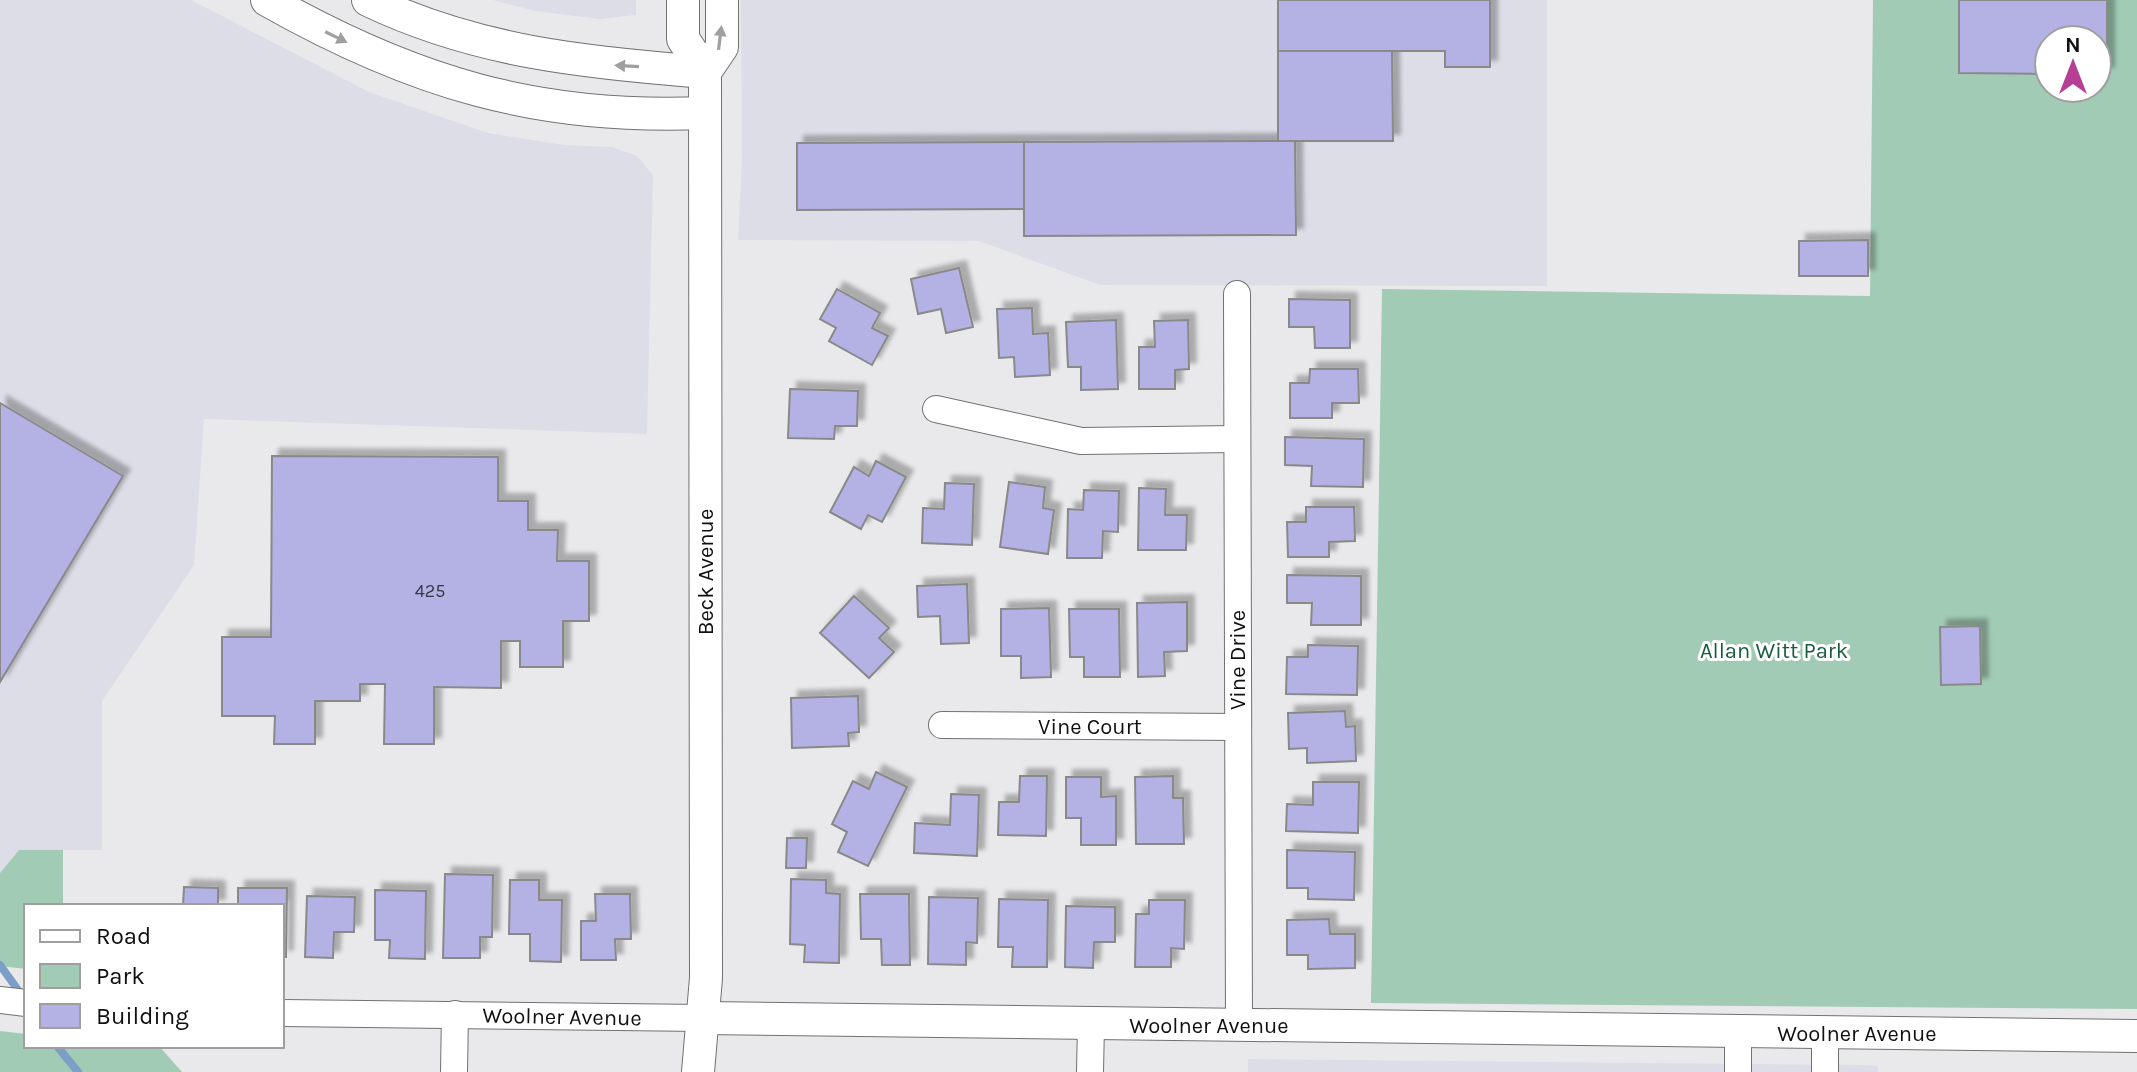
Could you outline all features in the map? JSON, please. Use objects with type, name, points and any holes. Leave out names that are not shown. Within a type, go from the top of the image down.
[{"type":"street","points":[[267,0],[377,58],[468,89],[534,103],[609,113],[705,113]]},
{"type":"street","points":[[368,0],[461,37],[536,55],[606,65],[705,72]]},
{"type":"street","points":[[683,0],[683,39],[705,72]]},
{"type":"street","name":"Beck Avenue","points":[[698,1072],[706,978],[705,72],[722,47],[722,0]]},
{"type":"street","name":"Vine Drive","points":[[1237,294],[1239,1026]]},
{"type":"street","points":[[936,409],[1081,441],[1236,439]]},
{"type":"street","name":"Vine Court","points":[[942,725],[1238,727]]},
{"type":"street","points":[[0,1000],[24,1003]]},
{"type":"street","name":"Woolner Avenue","points":[[284,1013],[2137,1036]]},
{"type":"street","points":[[454,1072],[455,1014]]},
{"type":"street","points":[[1090,1072],[1091,1024]]},
{"type":"street","points":[[1738,1033],[1738,1072]]},
{"type":"street","points":[[1825,1033],[1825,1072]]},
{"type":"shaded area","points":[[0,0],[191,0],[369,92],[488,133],[564,145],[612,147],[637,156],[653,175],[647,434],[204,419],[194,565],[102,701],[102,850],[19,850],[0,873]]},
{"type":"shaded area","points":[[493,0],[636,0],[636,15],[600,19],[535,11]]},
{"type":"shaded area","points":[[741,0],[1547,0],[1547,286],[1100,285],[979,241],[738,240],[742,159]]},
{"type":"shaded area","points":[[1248,1059],[1864,1065],[1878,1066],[1878,1072],[1248,1072]]},
{"type":"green space","name":"Allan Witt Park","points":[[1873,0],[2137,0],[2137,1009],[1371,1003],[1382,289],[1870,296]]},
{"type":"green space","points":[[19,850],[63,850],[63,904],[24,904],[24,969],[0,966],[0,873]]},
{"type":"green space","points":[[0,1031],[24,1034],[24,1048],[161,1048],[182,1072],[0,1072]]},
{"type":"building","points":[[1278,0],[1490,0],[1490,67],[1445,67],[1445,51],[1278,51]]},
{"type":"building","points":[[1959,0],[2107,0],[2107,24],[2033,24],[2033,74],[1959,73]]},
{"type":"building","points":[[1278,51],[1392,51],[1393,141],[1278,141]]},
{"type":"building","points":[[1295,141],[1296,235],[1024,236],[1024,142]]},
{"type":"building","points":[[1024,142],[1024,209],[797,210],[797,143]]},
{"type":"building","points":[[1868,240],[1868,276],[1799,276],[1799,241]]},
{"type":"building","points":[[959,268],[973,327],[946,333],[941,309],[918,314],[911,279]]},
{"type":"building","points":[[837,289],[880,313],[872,328],[888,336],[872,365],[829,341],[836,328],[820,319]]},
{"type":"building","points":[[1289,299],[1350,300],[1350,348],[1315,348],[1314,327],[1289,327]]},
{"type":"building","points":[[1032,308],[1033,334],[1048,333],[1050,375],[1015,377],[1014,357],[999,358],[997,309]]},
{"type":"building","points":[[1116,320],[1118,389],[1081,390],[1081,367],[1068,367],[1066,322]]},
{"type":"building","points":[[1188,320],[1189,369],[1175,370],[1175,389],[1139,389],[1139,347],[1155,347],[1154,321]]},
{"type":"building","points":[[1310,369],[1358,369],[1359,403],[1332,403],[1332,418],[1290,418],[1290,383],[1309,383]]},
{"type":"building","points":[[790,389],[858,391],[857,426],[835,426],[834,439],[788,438]]},
{"type":"building","points":[[0,403],[123,476],[0,682]]},
{"type":"building","points":[[1285,437],[1364,439],[1363,487],[1311,486],[1312,466],[1285,465]]},
{"type":"building","points":[[272,456],[498,457],[498,501],[528,501],[528,530],[558,530],[557,561],[589,561],[589,621],[563,621],[563,667],[520,667],[520,641],[501,641],[501,688],[434,687],[434,744],[384,744],[385,684],[360,684],[360,701],[315,701],[315,744],[274,744],[275,716],[222,716],[222,637],[271,637]]},
{"type":"building","points":[[876,461],[906,477],[882,522],[868,515],[861,529],[830,512],[854,467],[869,476]]},
{"type":"building","points":[[1009,482],[1045,487],[1043,508],[1054,510],[1048,554],[1000,547]]},
{"type":"building","points":[[945,483],[974,484],[972,545],[922,543],[923,508],[944,509]]},
{"type":"building","points":[[1139,488],[1166,489],[1165,515],[1187,515],[1186,550],[1138,550]]},
{"type":"building","points":[[1084,490],[1119,491],[1118,532],[1103,531],[1102,558],[1067,558],[1068,509],[1083,510]]},
{"type":"building","points":[[1306,507],[1354,507],[1355,541],[1329,542],[1329,557],[1288,557],[1287,522],[1306,522]]},
{"type":"building","points":[[1287,575],[1361,576],[1361,625],[1311,625],[1312,603],[1287,603]]},
{"type":"building","points":[[967,584],[969,643],[941,644],[940,616],[918,617],[917,586]]},
{"type":"building","points":[[854,596],[889,628],[879,638],[894,652],[869,678],[820,633]]},
{"type":"building","points":[[1187,602],[1187,651],[1164,652],[1165,676],[1138,677],[1137,603]]},
{"type":"building","points":[[1049,608],[1051,677],[1021,678],[1021,656],[1001,656],[1001,609]]},
{"type":"building","points":[[1069,609],[1119,609],[1120,677],[1084,677],[1084,657],[1070,657]]},
{"type":"building","points":[[1980,626],[1981,684],[1941,685],[1940,627]]},
{"type":"building","points":[[1308,645],[1358,646],[1357,695],[1286,694],[1287,657],[1308,657]]},
{"type":"building","points":[[858,696],[859,732],[848,733],[849,746],[792,748],[791,698]]},
{"type":"building","points":[[1345,711],[1346,727],[1355,726],[1356,761],[1307,763],[1307,748],[1289,749],[1288,713]]},
{"type":"building","points":[[876,772],[907,787],[868,866],[838,852],[847,832],[832,824],[853,781],[869,789]]},
{"type":"building","points":[[1020,776],[1047,776],[1046,836],[998,835],[999,802],[1019,802]]},
{"type":"building","points":[[1173,776],[1173,798],[1183,798],[1184,844],[1136,844],[1135,777]]},
{"type":"building","points":[[1066,777],[1101,777],[1101,797],[1116,796],[1116,845],[1081,845],[1081,818],[1066,818]]},
{"type":"building","points":[[1313,782],[1359,782],[1358,833],[1286,831],[1287,804],[1313,805]]},
{"type":"building","points":[[951,794],[979,795],[977,856],[914,853],[915,823],[950,825]]},
{"type":"building","points":[[787,838],[807,838],[806,868],[786,868]]},
{"type":"building","points":[[1287,850],[1355,852],[1354,900],[1308,899],[1308,888],[1287,888]]},
{"type":"building","points":[[445,874],[493,875],[492,937],[480,937],[480,958],[443,958]]},
{"type":"building","points":[[791,879],[826,880],[826,893],[840,894],[839,963],[804,962],[805,945],[790,944]]},
{"type":"building","points":[[510,880],[539,880],[539,900],[562,900],[561,962],[530,961],[530,934],[509,934]]},
{"type":"building","points":[[184,887],[218,888],[218,904],[183,904]]},
{"type":"building","points":[[238,888],[287,888],[286,957],[284,904],[238,904]]},
{"type":"building","points":[[375,890],[426,891],[425,959],[389,958],[390,940],[375,940]]},
{"type":"building","points":[[595,894],[630,894],[631,939],[615,939],[616,960],[581,960],[581,921],[596,921]]},
{"type":"building","points":[[860,894],[909,894],[910,965],[882,965],[881,939],[861,939]]},
{"type":"building","points":[[307,896],[355,897],[354,932],[334,932],[333,958],[305,957]]},
{"type":"building","points":[[929,897],[978,898],[977,943],[966,942],[966,965],[928,964]]},
{"type":"building","points":[[999,899],[1048,900],[1047,967],[1012,967],[1013,947],[998,947]]},
{"type":"building","points":[[1149,900],[1185,900],[1184,949],[1171,948],[1171,967],[1135,967],[1136,914],[1149,914]]},
{"type":"building","points":[[1066,906],[1115,907],[1115,942],[1094,942],[1093,968],[1065,967]]},
{"type":"building","points":[[1329,919],[1330,934],[1355,934],[1355,968],[1308,969],[1308,955],[1287,955],[1287,920]]},
{"type":"waterway","points":[[0,965],[23,997]]},
{"type":"waterway","points":[[59,1048],[78,1072]]}]
